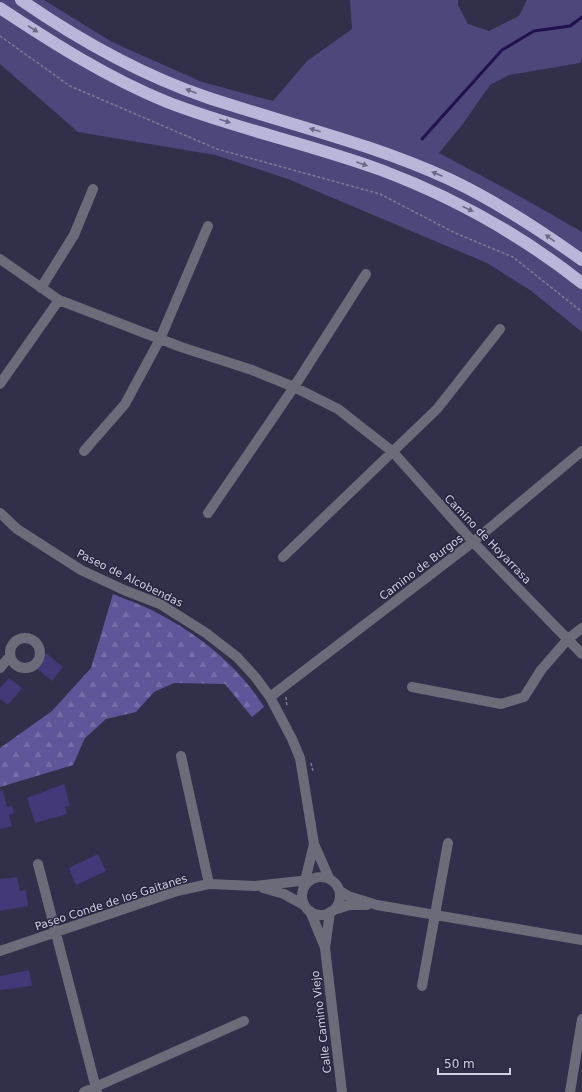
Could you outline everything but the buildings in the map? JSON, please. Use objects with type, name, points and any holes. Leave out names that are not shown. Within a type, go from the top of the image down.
[{"type":"highway","points":[[27,2],[66,30],[111,56],[162,80],[205,96],[368,147],[448,179],[520,218],[582,260]]},
{"type":"highway","points":[[0,8],[105,73],[167,102],[374,168],[428,190],[502,228],[540,252],[582,283]]},
{"type":"street","points":[[41,288],[74,235],[93,189]]},
{"type":"street","points":[[84,451],[125,404],[160,339],[208,226]]},
{"type":"street","name":"Camino de Hoyarrasa","points":[[0,259],[60,300],[160,339],[294,386],[338,409],[393,452],[473,542],[582,654]]},
{"type":"street","points":[[208,513],[294,386],[366,274]]},
{"type":"street","points":[[0,384],[60,300]]},
{"type":"street","points":[[283,557],[437,409],[500,329]]},
{"type":"street","name":"Camino de Burgos","points":[[270,697],[473,542],[582,451]]},
{"type":"street","name":"Paseo de Alcobendas","points":[[0,513],[17,529],[81,570],[124,590],[160,604],[206,633],[237,657],[256,678],[270,697],[292,739],[300,758],[314,844],[329,878]]},
{"type":"street","points":[[412,687],[501,704],[524,697],[540,670],[568,640],[582,628]]},
{"type":"street","points":[[0,668],[10,656]]},
{"type":"street","points":[[181,756],[209,884]]},
{"type":"street","points":[[422,986],[448,843]]},
{"type":"street","name":"Paseo de Alcobendas","points":[[306,882],[314,844]]},
{"type":"street","points":[[38,864],[97,1090]]},
{"type":"street","points":[[377,905],[349,905],[322,915],[307,908],[301,894],[306,882],[317,877],[329,878],[334,882],[340,891],[348,896],[377,905],[582,940]]},
{"type":"street","name":"Paseo Conde de los Gaitanes","points":[[0,951],[177,891],[209,884],[255,886],[306,882]]},
{"type":"street","name":"Paseo Conde de los Gaitanes","points":[[255,886],[284,894],[307,908]]},
{"type":"street","points":[[332,911],[340,899],[340,891]]},
{"type":"street","name":"Calle Camino Viejo","points":[[307,908],[325,948]]},
{"type":"street","name":"Calle Camino Viejo","points":[[332,911],[325,948],[342,1092]]},
{"type":"street","points":[[570,1092],[582,1019]]},
{"type":"street","points":[[84,1092],[97,1090],[244,1021]]},
{"type":"path","points":[[0,36],[70,86],[217,149],[380,194],[455,233],[513,257],[582,312]]},
{"type":"path","points":[[279,690],[287,699],[286,711]]},
{"type":"path","points":[[309,758],[313,772]]},
{"type":"shaded area","points":[[0,0],[44,0],[112,42],[202,82],[273,101],[307,61],[352,29],[350,0],[458,0],[458,5],[468,24],[489,31],[519,16],[527,0],[582,0],[582,57],[580,63],[509,75],[490,85],[462,125],[439,153],[582,232],[582,332],[530,290],[487,263],[288,179],[215,155],[78,132],[0,64]]},
{"type":"green space","points":[[113,594],[155,612],[205,643],[243,679],[264,707],[252,717],[225,684],[174,683],[154,692],[136,712],[106,719],[85,738],[73,765],[0,787],[0,748],[52,711],[91,668]]},
{"type":"waterway","points":[[422,139],[502,50],[534,31],[570,26],[582,17]]}]
